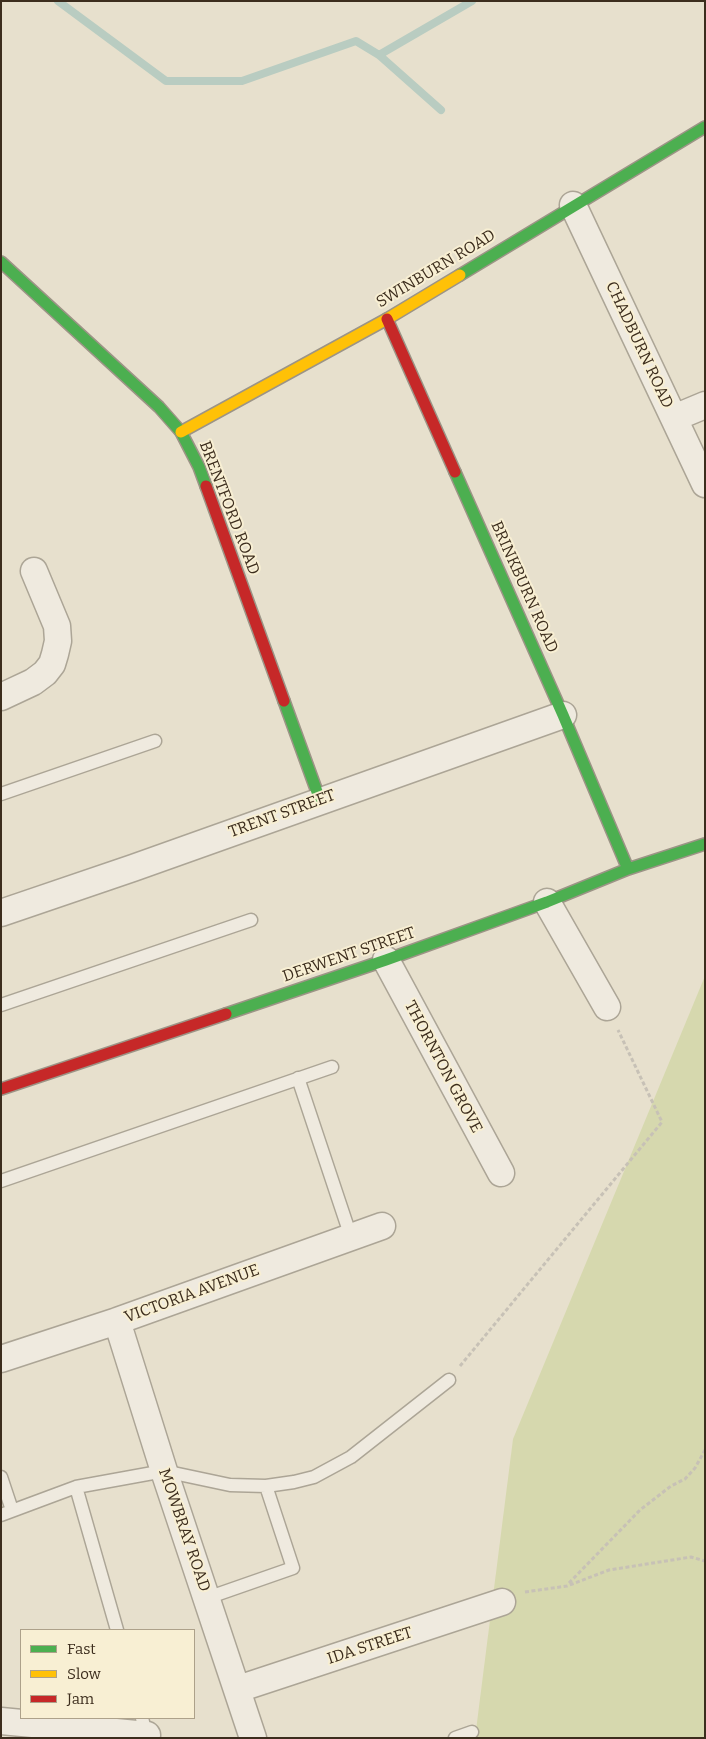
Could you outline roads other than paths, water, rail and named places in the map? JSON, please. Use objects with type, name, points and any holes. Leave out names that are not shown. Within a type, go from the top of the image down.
[{"type":"street","name":"SWINBURN ROAD","points":[[181,432],[387,319],[705,127]]},
{"type":"street","name":"CHADBURN ROAD","points":[[573,205],[705,484]]},
{"type":"street","name":"BRENTFORD ROAD","points":[[1,262],[159,407],[181,432],[199,467],[320,800]]},
{"type":"street","name":"BRINKBURN ROAD","points":[[387,319],[563,715],[628,870]]},
{"type":"street","points":[[674,418],[705,405]]},
{"type":"street","points":[[1,697],[33,682],[45,673],[52,664],[55,654],[58,641],[57,626],[34,571]]},
{"type":"street","name":"TRENT STREET","points":[[1,912],[133,868],[563,715]]},
{"type":"street","name":"DERWENT STREET","points":[[1,1089],[386,960],[547,902],[628,870],[705,844]]},
{"type":"street","points":[[547,902],[607,1007]]},
{"type":"street","name":"THORNTON GROVE","points":[[386,960],[500,1173]]},
{"type":"street","name":"VICTORIA AVENUE","points":[[1,1359],[117,1321],[382,1226]]},
{"type":"street","name":"MOWBRAY ROAD","points":[[117,1321],[164,1471],[253,1738]]},
{"type":"street","name":"IDA STREET","points":[[238,1689],[502,1602]]},
{"type":"street","points":[[1,1721],[49,1731],[145,1730]]},
{"type":"lane","points":[[1,794],[155,741]]},
{"type":"lane","points":[[1,1005],[251,920]]},
{"type":"lane","points":[[1,1181],[332,1067]]},
{"type":"lane","points":[[298,1078],[351,1237]]},
{"type":"lane","points":[[1,1477],[7,1513],[76,1487],[164,1471],[230,1485],[266,1486],[294,1482],[314,1477],[351,1457],[448,1380]]},
{"type":"lane","points":[[207,1598],[293,1568],[266,1486]]},
{"type":"lane","points":[[76,1487],[117,1629]]},
{"type":"lane","points":[[455,1738],[472,1732]]},
{"type":"waterway","points":[[58,1],[166,81],[242,81],[356,41],[379,55],[441,110]]},
{"type":"waterway","points":[[379,55],[472,1]]}]
